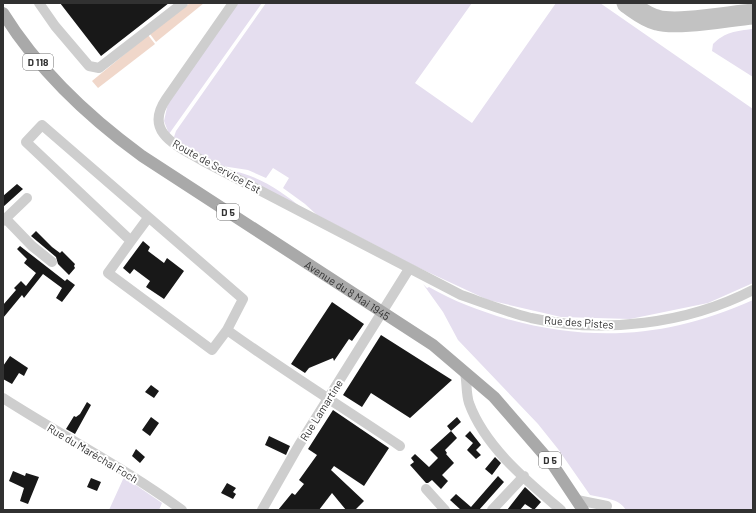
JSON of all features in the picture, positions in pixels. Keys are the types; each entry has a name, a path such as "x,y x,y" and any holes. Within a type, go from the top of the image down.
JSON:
{"main road":[{"name":"D 118","path":"3,13 38,62 79,106"},
{"name":"Avenue du 8 Mai 1945","path":"79,106 107,131 142,156 433,344 494,397 554,465 580,505"}],"street":[{"path":"39,3 55,26 89,66 99,68 183,3"},
{"name":"Route de Service Est","path":"234,3 161,106 158,120 161,131 166,138 203,161 409,269"},
{"path":"131,241 26,142 42,124 148,218 243,299 227,330 212,350 108,273 148,218"},
{"path":"27,198 4,220 52,262"},
{"name":"Rue des Pistes","path":"409,269 461,295 495,308 531,318 577,324 638,323 681,316 718,305 753,290"},
{"name":"Rue Lamartine","path":"262,510 409,269"},
{"path":"227,330 300,381 329,398 400,446"},
{"path":"465,373 469,402 480,429 507,460 561,510"},
{"name":"Rue du Maréchal Foch","path":"3,398 97,454 159,493 182,510"},
{"path":"492,510 524,476"},
{"path":"426,489 445,510"},
{"path":"580,505 608,509"}],"shaded area":[{"path":"190,3 204,3 156,42 150,34"},
{"path":"238,3 262,3 169,134 164,121 168,103"},
{"path":"266,3 472,3 415,83 472,123 556,3 600,3 753,109 753,283 708,303 630,319 561,317 488,300 417,267 317,215 283,188 289,178 273,168 266,178 248,170 222,166 183,146 174,137 176,131"},
{"path":"753,29 753,77 712,51 713,44 722,37 736,31"},
{"path":"148,35 155,44 98,88 92,81"},
{"path":"233,171 243,173 261,181 303,209"},
{"path":"423,284 427,288 429,287 467,305 507,319 539,327 601,333 662,329 692,322 753,300 753,510 626,510 615,501 590,495 558,449 538,424 458,340 443,312"},
{"path":"124,477 162,503 159,510 109,510"}],"building":[{"path":"60,3 169,3 101,56"},
{"path":"17,184 23,189 3,207 3,196"},
{"path":"36,231 52,247 60,253 62,251 75,264 75,268 69,275 58,264 56,257 31,236"},
{"path":"143,241 150,247 148,251 164,263 167,258 184,271 164,299 146,287 150,281 134,269 130,274 123,268"},
{"path":"20,246 65,281 67,279 75,285 62,302 56,298 62,288 43,274 24,298 22,295 3,318 3,305 16,290 14,288 21,281 26,286 36,273 24,263 27,259 17,249"},
{"path":"332,302 364,324 352,341 349,339 334,361 333,358 309,368 305,373 291,364"},
{"path":"381,335 452,380 410,418 371,393 362,407 343,395"},
{"path":"10,356 28,368 24,376 19,373 12,384 3,379 3,366"},
{"path":"151,385 159,391 154,398 145,392"},
{"path":"87,402 91,405 75,434 66,429 74,416 76,417 80,414"},
{"path":"333,410 389,448 364,486 334,466 331,470 364,501 355,510 346,510 332,493 319,510 278,510 292,493 295,495 304,484 299,480 317,455 308,449"},
{"path":"151,417 159,423 150,436 142,430"},
{"path":"457,417 461,422 451,431 447,426"},
{"path":"451,431 457,438 445,450 447,453 446,454 454,463 442,475 448,481 441,489 432,480 426,483 410,465 414,462 411,458 415,454 429,467 438,458 430,450"},
{"path":"470,431 481,445 476,450 481,455 476,459 467,450 473,443 465,436"},
{"path":"269,436 290,446 286,455 265,445"},
{"path":"136,449 145,457 140,463 132,456"},
{"path":"495,457 501,463 492,475 485,469"},
{"path":"13,471 25,476 26,473 39,477 28,504 20,501 24,488 9,481"},
{"path":"498,476 504,482 479,510 461,510 450,500 456,494 471,507"},
{"path":"91,478 101,482 97,491 87,487"},
{"path":"227,483 236,488 233,492 236,494 233,499 221,493"},
{"path":"525,487 541,502 534,510 525,504 520,510 507,510"}],"taxiway":[{"path":"627,3 649,17 666,22 704,20 753,14"}]}
